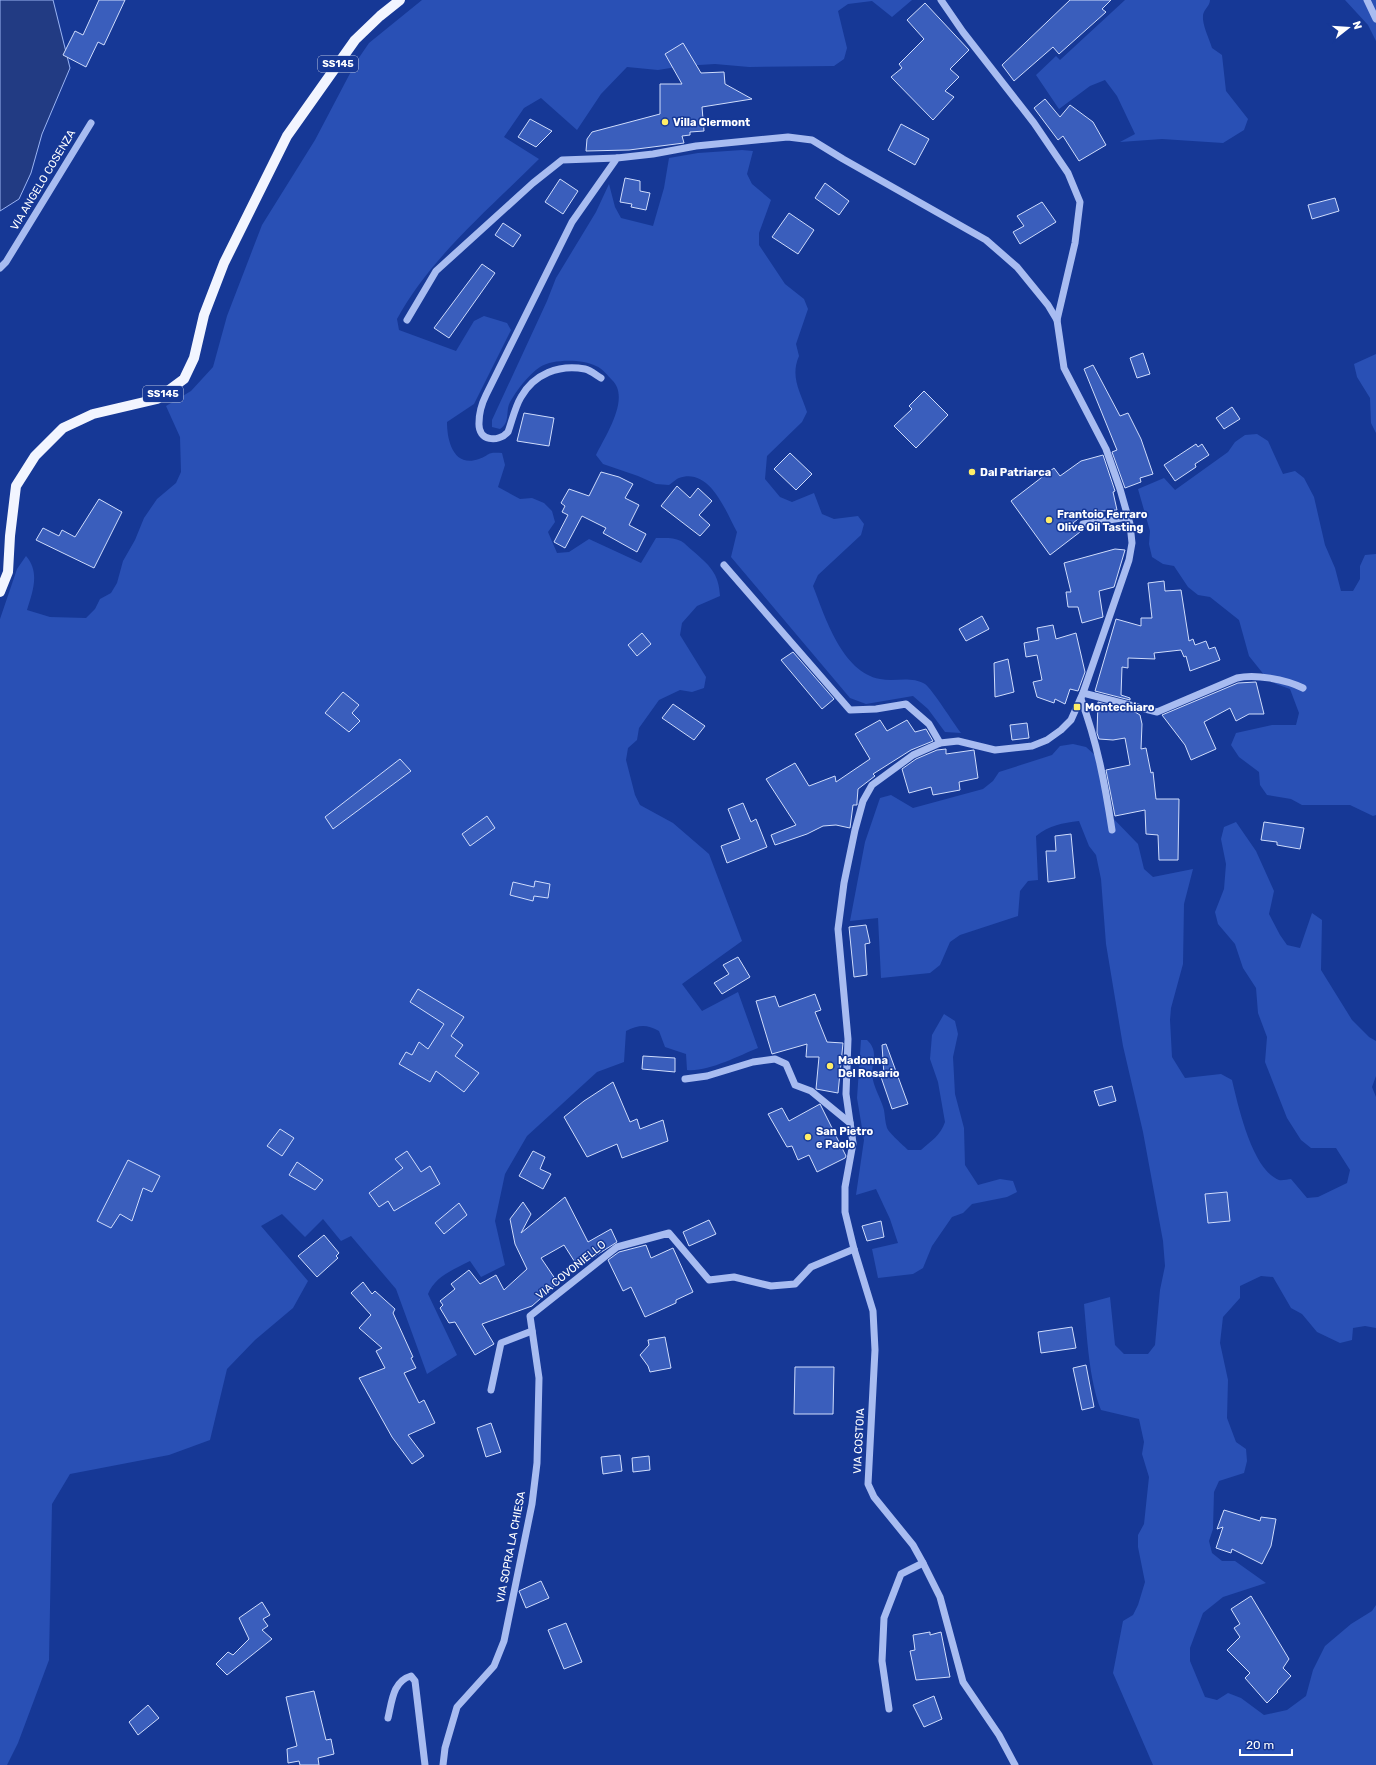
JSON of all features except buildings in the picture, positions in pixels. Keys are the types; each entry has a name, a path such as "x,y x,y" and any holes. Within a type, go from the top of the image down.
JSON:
{"main road":[{"name":"SS145","path":"0,592 8,572 10,536 16,486 35,456 63,428 93,414 157,399 184,379 194,358 204,315 224,263 287,136 355,40 380,16 400,0"}],"street":[{"path":"941,0 962,32 1034,123 1068,173 1080,202 1075,243 1057,320"},
{"path":"1368,0 1376,19"},
{"name":"VIA ANGELO COSENZA","path":"0,268 6,262 90,123"},
{"path":"407,320 436,271 533,183 562,160 617,158 653,154 696,146 788,136 812,140 986,240 1017,267 1048,305 1057,320"},
{"path":"601,378 586,369 562,368 546,372 536,378 521,397 508,432 505,436 495,440 489,439 479,427 482,404 486,395 572,222 617,158"},
{"name":"VIA COSTOIA","path":"1015,1765 999,1735 963,1682 940,1597 923,1564 913,1545 874,1497 868,1484 876,1350 873,1311 854,1249 845,1212 845,1187 853,1143 846,1094 848,1039 838,929 844,883 855,830 863,801 872,785 913,755 940,743 958,741 995,750 1032,746 1047,740 1062,730 1071,720 1082,696 1129,560 1132,543 1128,517 1106,449 1064,368 1057,320"},
{"path":"1083,524 1128,517"},
{"path":"724,565 850,710 876,709 906,704 929,724 940,743"},
{"path":"1112,830 1103,772 1082,696 1157,712 1236,678 1248,676 1293,683 1303,688"},
{"path":"685,1079 707,1076 753,1062 775,1059 786,1064 795,1085 811,1091 850,1123"},
{"name":"VIA COVONIELLO","path":"530,1316 617,1247 669,1233 709,1280 734,1277 771,1286 795,1284 811,1267 854,1249"},
{"name":"VIA SOPRA LA CHIESA","path":"443,1765 445,1748 457,1706 494,1666 504,1641 532,1504 537,1463 539,1378 530,1316"},
{"path":"491,1390 501,1343 532,1331"},
{"path":"890,1709 882,1661 884,1618 901,1574 923,1564"},
{"path":"388,1718 394,1690 403,1678 411,1676 414,1681 425,1765"}],"shaded area":[{"path":"0,0 53,0 70,68 42,134 31,173 19,199 0,211"},
{"path":"422,0 912,0 892,17 872,1 848,4 838,11 847,48 844,59 834,66 749,67 715,64 683,66 658,70 627,67 601,94 577,130 541,98 524,108 504,137 539,159 462,234 444,254 426,275 397,319 399,330 456,351 474,321 484,316 507,323 511,330 474,404 447,422 448,437 453,451 463,460 470,461 483,458 490,453 502,453 505,465 498,487 520,499 532,498 544,503 552,511 555,522 548,532 557,553 569,552 589,539 641,563 656,538 672,538 686,544 708,565 718,581 720,596 697,606 682,623 680,635 706,677 704,688 692,692 680,690 659,700 639,728 637,740 628,748 626,760 635,795 640,805 673,823 709,854 742,941 682,984 702,1011 738,992 758,1048 704,1069 687,1070 686,1054 665,1047 659,1031 650,1027 642,1026 626,1031 624,1062 597,1072 527,1136 505,1174 495,1221 505,1265 481,1277 470,1261 440,1278 431,1288 428,1294 457,1355 427,1374 396,1289 351,1236 341,1241 323,1219 305,1237 282,1214 261,1226 308,1281 293,1308 255,1340 227,1369 210,1440 169,1455 70,1474 52,1504 49,1660 18,1743 7,1765 0,1765 0,619 17,569 26,556 33,569 34,575 33,589 27,610 50,617 86,618 95,609 100,599 111,593 117,583 123,561 135,540 144,518 157,499 176,483 181,472 180,437 166,406 191,391 213,367 227,316 262,225 315,140 356,62 369,43"},
{"path":"1125,0 1210,0 1203,15 1205,27 1212,48 1222,55 1226,91 1248,119 1244,130 1223,143 1162,139 1120,142 1135,134 1117,96 1105,80 1090,86 1059,109 1036,75 1056,56 1060,60"},
{"path":"1345,0 1376,0 1376,41 1368,25"},
{"path":"742,150 753,151 747,174 752,184 771,200 759,233 759,245 785,284 804,299 808,309 796,344 799,356 795,371 799,391 807,412 802,422 767,456 765,479 780,497 792,502 814,493 822,514 834,519 858,516 864,524 861,535 818,575 813,586 829,627 845,655 855,666 867,674 880,679 914,680 925,684 938,699 961,733 945,732 928,709 913,696 866,704 850,698 731,557 737,532 716,493 708,485 700,479 690,476 679,478 669,485 656,484 603,464 596,455 610,428 618,407 619,397 617,388 603,370 590,364 576,361 552,362 540,367 527,378 513,397 510,402 506,423 500,429 492,427 492,420 547,301 556,278 596,212 609,184 615,207 621,218 653,226 664,188 669,158 698,153"},
{"path":"1376,354 1376,433 1371,423 1370,398 1357,377 1354,364"},
{"path":"1257,434 1268,441 1283,474 1295,471 1304,478 1314,497 1325,545 1335,568 1341,591 1353,591 1360,579 1360,566 1365,555 1376,554 1376,815 1373,816 1350,805 1302,805 1291,799 1267,795 1260,785 1259,772 1239,757 1231,745 1236,733 1272,725 1296,725 1299,713 1290,689 1276,684 1265,676 1249,656 1239,620 1210,597 1198,595 1188,587 1174,566 1163,564 1152,557 1149,544 1150,531 1138,489 1164,478 1175,490 1228,452 1235,442 1245,435"},
{"path":"1073,744 1086,747 1096,756 1107,812 1138,844 1144,869 1153,877 1193,869 1184,904 1183,964 1171,1008 1170,1020 1172,1057 1185,1078 1221,1074 1232,1080 1242,1120 1254,1151 1261,1164 1269,1174 1279,1180 1291,1179 1307,1198 1318,1197 1347,1183 1350,1170 1336,1148 1311,1148 1301,1140 1287,1118 1265,1062 1267,1037 1258,1013 1256,988 1243,968 1235,944 1218,924 1215,912 1224,889 1226,864 1221,839 1224,827 1236,822 1256,851 1274,891 1269,914 1287,945 1300,948 1312,913 1322,920 1321,970 1352,1020 1369,1037 1376,1041 1376,1076 1372,1087 1376,1097 1376,1328 1365,1326 1353,1328 1352,1340 1340,1343 1317,1332 1302,1314 1291,1308 1273,1277 1261,1276 1240,1286 1240,1298 1223,1317 1220,1343 1228,1380 1227,1418 1236,1442 1246,1449 1247,1461 1244,1473 1219,1481 1214,1492 1213,1529 1209,1541 1212,1553 1222,1561 1235,1561 1266,1583 1223,1597 1203,1613 1190,1648 1190,1661 1205,1697 1217,1700 1228,1693 1241,1698 1264,1715 1287,1710 1306,1696 1313,1670 1325,1646 1351,1624 1372,1611 1376,1605 1376,1765 1153,1765 1113,1673 1123,1621 1133,1615 1138,1605 1145,1582 1138,1547 1138,1535 1144,1524 1149,1477 1142,1454 1144,1442 1139,1419 1101,1410 1091,1372 1084,1304 1110,1297 1115,1345 1124,1354 1148,1354 1155,1345 1160,1290 1165,1266 1163,1241 1143,1132 1123,1046 1106,944 1101,879 1096,855 1089,846 1079,821 1056,825 1046,829 1036,836 1038,880 1028,881 1020,891 1018,916 960,935 950,942 940,965 930,973 881,978 878,918 850,921 865,842 880,798 891,795 913,808 983,789 993,781 999,772 1052,755 1060,746"},
{"path":"944,1014 955,1021 958,1034 953,1057 955,1094 964,1128 965,1165 978,1185 1000,1179 1013,1181 1017,1192 1007,1197 972,1204 963,1213 952,1217 932,1246 923,1268 913,1274 878,1278 872,1249 898,1243 890,1219 876,1189 856,1195 864,1140 857,1098 861,1040 867,1040 873,1048 874,1057 872,1074 875,1088 884,1110 888,1130 908,1150 921,1150 938,1134 945,1122 938,1082 930,1059 932,1035"}],"place":[{"name":"Villa Clermont","path":"665,122"},
{"name":"Dal Patriarca","path":"972,472"},
{"name":"Frantoio Ferraro Olive Oil Tasting","path":"1049,520"},
{"name":"Montechiaro","path":"1077,707"},
{"name":"Madonna Del Rosario","path":"830,1066"},
{"name":"San Pietro e Paolo","path":"808,1137"}]}
